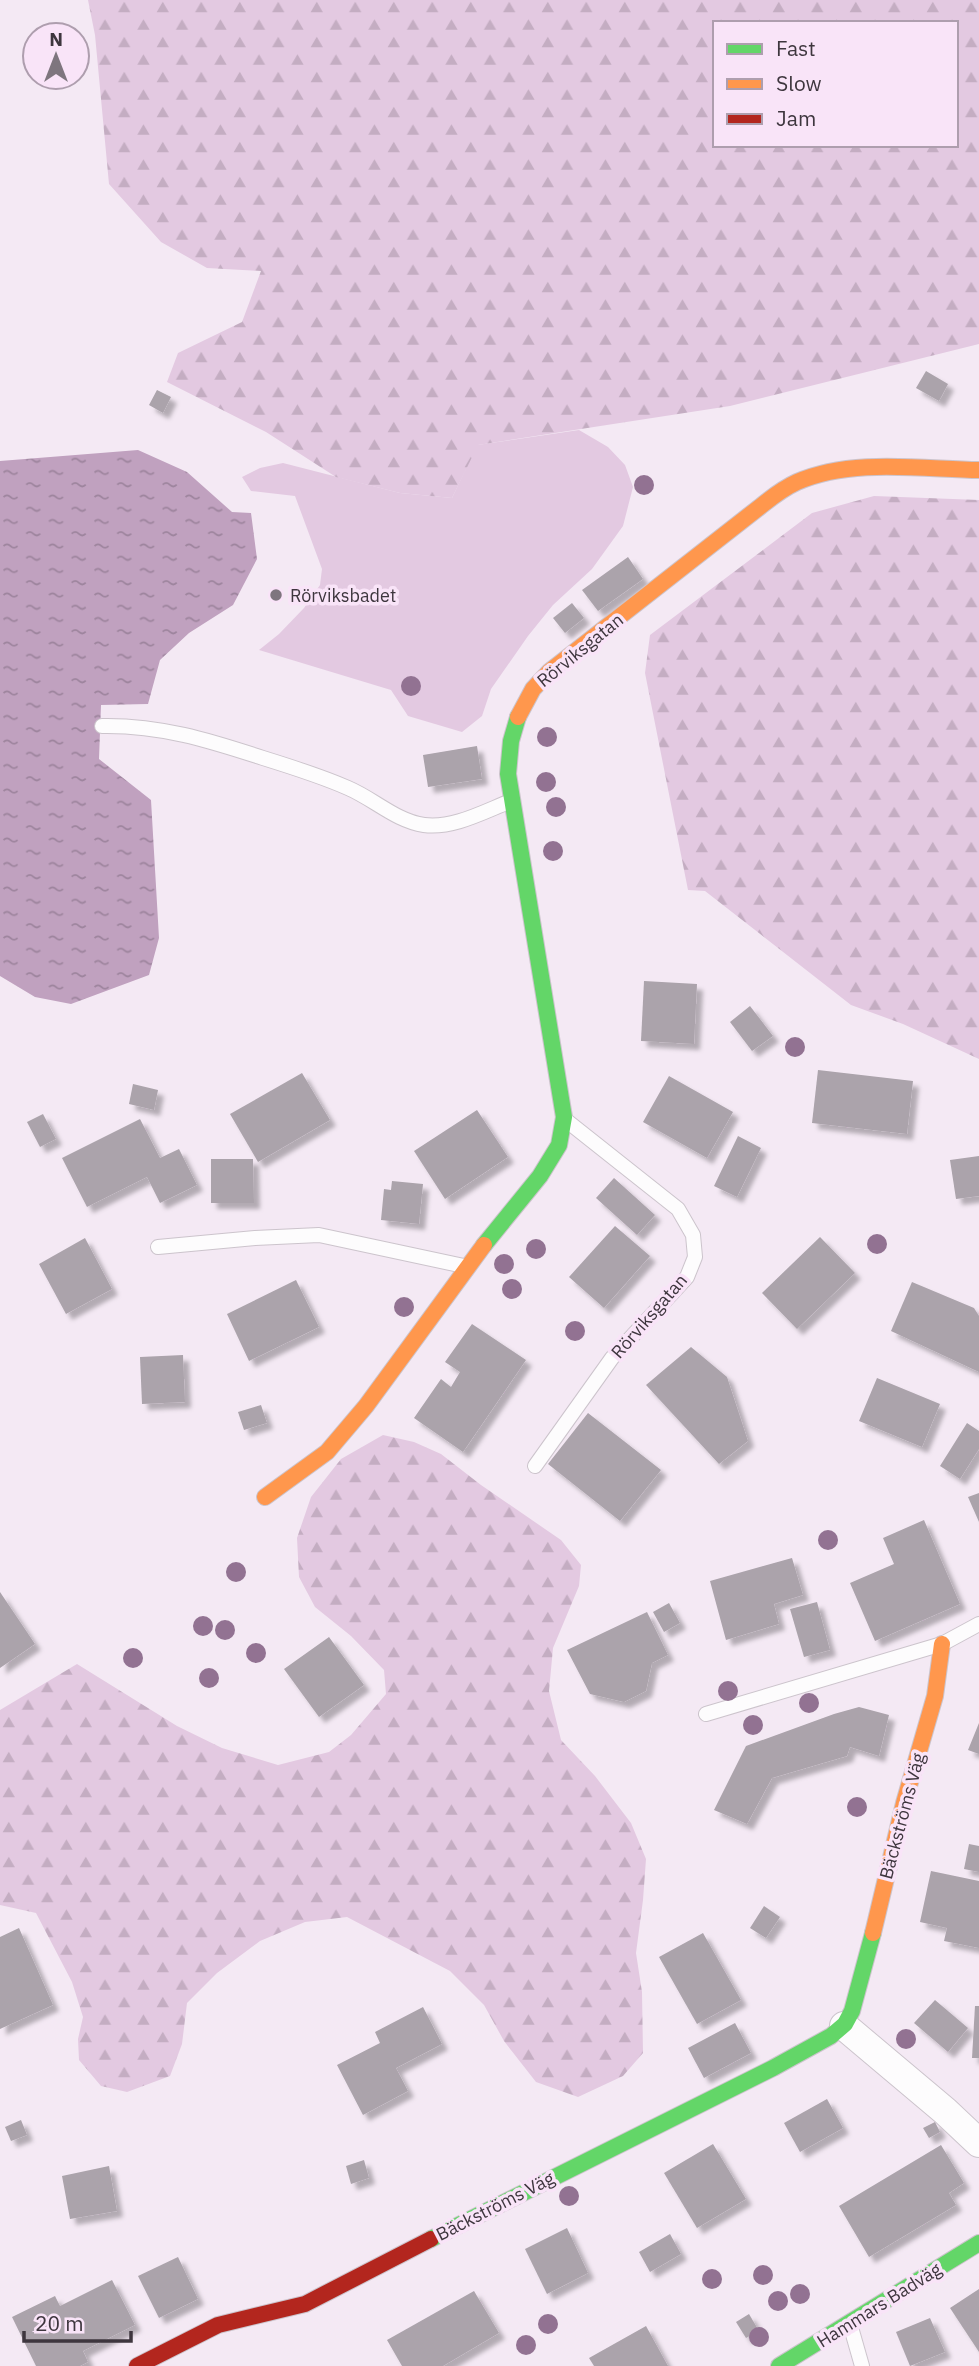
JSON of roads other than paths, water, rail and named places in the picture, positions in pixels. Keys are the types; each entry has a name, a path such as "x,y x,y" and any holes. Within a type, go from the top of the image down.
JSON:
{"street":[{"name":"Rörviksgatan","path":"265,1497 327,1452 366,1406 466,1266 540,1176 559,1145 564,1117 508,774 509,750 517,714 533,688 768,500 799,481 833,472 859,469 979,470"},
{"name":"Bäckströms Väg","path":"138,2366 218,2325 305,2304 446,2230 773,2068 844,2026 860,1988 904,1803 935,1696 942,1644"},
{"path":"844,2026 979,2143"},
{"name":"Hammars Badväg","path":"779,2366 979,2243"}],"lane":[{"path":"102,726 131,726 195,736 319,776 352,789 401,818 424,825 446,825 511,802"},
{"name":"Rörviksgatan","path":"535,1466 612,1357 687,1278 695,1257 693,1235 678,1209 564,1117"},
{"path":"158,1247 319,1235 466,1266"},
{"path":"706,1714 942,1644 979,1624"},
{"path":"849,2323 862,2366"}],"water":[{"path":"138,450 187,472 232,512 251,513 257,559 233,605 189,633 160,660 148,704 101,705 99,759 151,800 159,938 149,975 71,1004 35,997 0,976 0,461"}],"place":[{"name":"Rörviksbadet","path":"276,595"}]}
